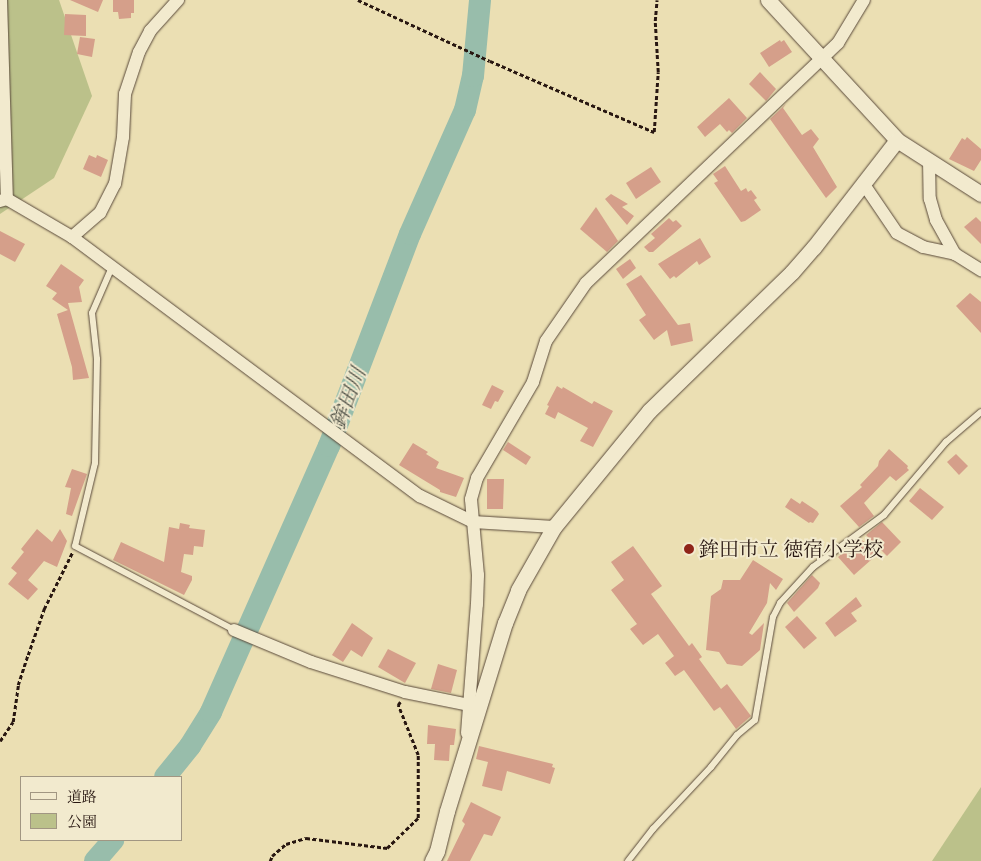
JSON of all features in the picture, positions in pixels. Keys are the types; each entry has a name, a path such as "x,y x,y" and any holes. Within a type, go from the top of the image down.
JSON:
{"street":[{"path":"1,0 4,200 72,237 420,496 473,522 554,527"},
{"path":"72,237 100,213 115,184 123,136 125,94 139,52 150,31 178,0"},
{"path":"768,0 897,140 981,194"},
{"path":"466,748 477,604 471,498 477,478 533,382 546,341 586,283 838,43 864,0"},
{"path":"432,861 437,851 484,686 518,590 554,527 648,412 792,272 835,222 863,182 897,140"},
{"path":"929,160 930,199 936,220 955,254"},
{"path":"863,182 897,233 923,247 955,254 981,270"},
{"path":"234,630 311,662 405,692 469,705"}],"lane":[{"path":"112,267 92,313 97,359 95,463 75,546 234,630"},
{"path":"628,861 653,829 711,767 737,735 755,720 773,617 780,603 813,567 884,515 946,442 981,412"}],"path":[{"path":"358,0 490,62 654,132 658,72 655,21 657,0"},
{"path":"0,741 13,722 18,685 44,609 75,546"},
{"path":"270,861 272,856 286,844 306,838 387,848 418,818 418,755 398,705 405,692"}],"green space":[{"path":"0,0 59,0 92,96 54,178 0,214"},
{"path":"981,787 981,861 932,861"}],"building":[{"path":"70,0 103,0 98,12"},
{"path":"113,0 134,0 134,13 131,13 131,18 119,19 118,12 113,12"},
{"path":"65,14 86,15 86,36 64,35"},
{"path":"80,37 95,39 92,57 77,54"},
{"path":"780,40 781,42 784,40 792,52 769,67 760,53"},
{"path":"760,72 776,89 766,101 749,84"},
{"path":"729,98 747,118 732,133 729,130 727,132 720,124 705,137 697,127"},
{"path":"786,104 783,108 802,135 811,129 819,139 813,147 837,187 826,198 770,119"},
{"path":"967,137 981,149 981,160 974,171 949,159 962,138 965,140"},
{"path":"89,155 96,158 97,155 108,160 101,177 83,169"},
{"path":"725,166 741,191 746,188 748,192 751,190 757,198 754,200 761,210 745,221 741,222 714,183 718,181 713,174"},
{"path":"651,167 661,182 636,199 626,183"},
{"path":"611,194 628,204 622,207 634,216 627,225 605,199"},
{"path":"596,207 618,241 607,252 580,229"},
{"path":"976,217 981,222 981,244 964,227"},
{"path":"669,218 673,222 676,220 682,226 653,252 649,252 644,247 655,238 651,234"},
{"path":"0,231 25,244 15,262 0,254"},
{"path":"700,238 711,257 699,265 697,261 676,278 674,276 670,279 658,264"},
{"path":"630,259 636,268 623,279 616,269"},
{"path":"61,264 84,280 79,287 82,302 68,303 89,378 73,380 72,367 57,314 68,310 52,299 57,293 46,286"},
{"path":"641,275 678,325 690,323 693,341 671,346 667,330 654,340 639,320 646,315 626,284"},
{"path":"970,293 981,302 981,333 956,306"},
{"path":"492,385 504,391 498,402 495,401 491,409 482,405"},
{"path":"557,386 562,389 563,387 592,404 594,401 613,411 593,447 580,441 588,428 558,412 555,419 545,414 549,406 547,405"},
{"path":"508,442 531,457 526,465 503,450"},
{"path":"413,443 428,452 426,454 439,462 436,468 464,478 456,497 440,492 440,490 399,465"},
{"path":"889,449 908,466 909,470 896,481 890,476 864,503 874,516 859,527 840,506 862,487 860,485 878,466 879,461"},
{"path":"956,454 968,466 959,475 947,462"},
{"path":"72,469 87,474 72,516 66,514 71,488 65,487"},
{"path":"487,479 504,479 503,509 487,509"},
{"path":"920,488 944,507 932,520 909,501"},
{"path":"791,498 800,504 802,501 817,511 819,514 813,523 809,523 785,507"},
{"path":"882,522 901,542 887,556 866,535"},
{"path":"180,523 190,525 189,528 205,530 203,547 194,546 193,555 184,554 181,572 192,576 192,580 184,595 113,560 121,542 164,562 169,527 179,529"},
{"path":"37,529 52,542 60,529 67,541 57,567 44,561 28,580 38,589 28,600 8,584 17,573 11,568 24,552 21,549"},
{"path":"860,539 880,552 854,575 838,557"},
{"path":"633,546 662,586 651,594 689,646 692,643 702,657 699,659 721,689 727,684 751,716 736,729 720,707 714,711 684,670 675,676 665,663 674,656 658,634 643,645 630,629 637,624 611,590 624,580 611,562"},
{"path":"753,560 783,579 776,590 770,583 767,603 749,633 752,635 764,623 760,650 742,666 727,664 719,652 706,650 711,596 721,589 723,580 740,580"},
{"path":"812,575 820,583 818,588 794,612 787,603"},
{"path":"856,597 862,606 851,613 857,621 835,637 825,623"},
{"path":"797,616 817,638 804,649 785,627"},
{"path":"352,623 373,638 362,657 351,650 343,662 332,655"},
{"path":"388,649 416,663 405,683 378,667"},
{"path":"438,664 457,670 451,693 431,689"},
{"path":"428,725 456,729 454,745 450,745 449,761 434,760 435,744 427,744"},
{"path":"479,746 553,764 552,767 555,768 550,784 507,771 502,791 482,786 488,762 476,759"},
{"path":"471,802 501,817 492,836 484,834 470,861 447,861 465,824 462,821"}],"waterway":[{"name":"鉾田川","path":"166,776 190,746 211,712 329,446 410,234 465,110 473,76 480,0"},
{"name":"鉾田川","path":"95,861 112,841"}],"place":[{"name":"鉾田市立 徳宿小学校","path":"689,549"}]}
